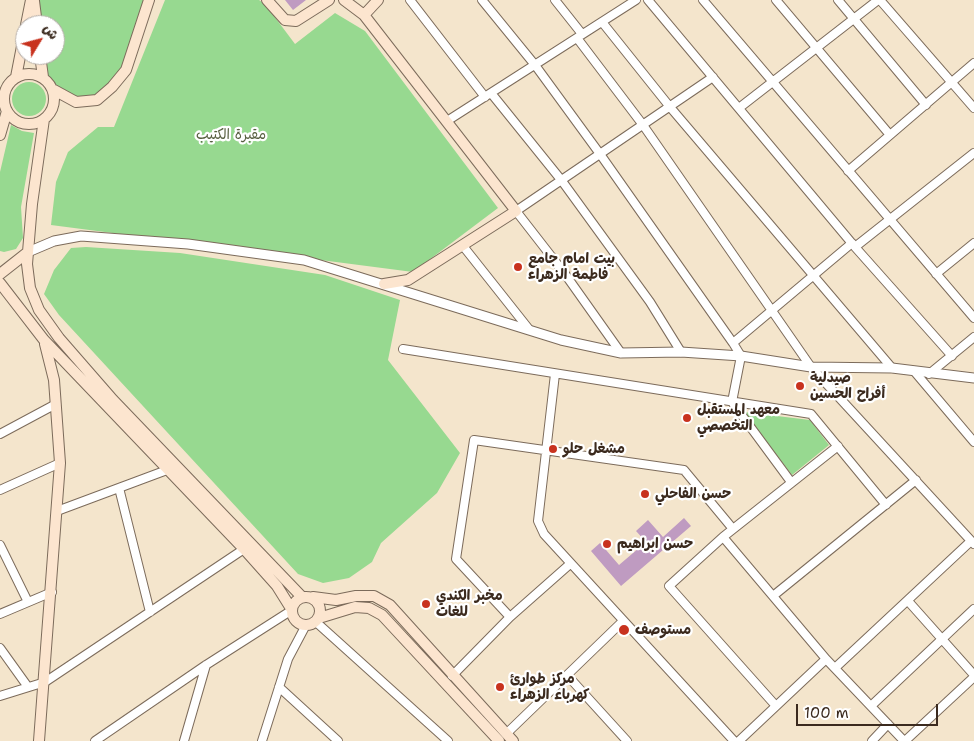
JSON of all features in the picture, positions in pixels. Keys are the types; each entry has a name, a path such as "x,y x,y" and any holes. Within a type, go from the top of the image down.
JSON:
{"main road":[{"path":"28,15 32,0"},
{"path":"32,0 35,15"},
{"path":"41,65 43,77 54,90 76,102 97,100 126,70 150,0"},
{"path":"267,0 285,20 296,21 329,0"},
{"path":"344,0 364,15 516,210 408,280 384,284"},
{"path":"364,15 378,0"},
{"path":"18,65 16,76 7,87 2,89 7,111 12,118 28,124 44,119"},
{"path":"16,76 30,73 43,77"},
{"path":"54,90 54,106 44,119 32,204 28,252 30,288 47,324 120,407 307,597 320,606 314,622"},
{"path":"0,135 7,111"},
{"path":"0,274 28,252"},
{"path":"0,262 12,263"},
{"path":"0,283 44,340 277,586 298,622 314,622 354,607 369,608 382,615 506,739"},
{"path":"40,741 60,463 52,370 44,340"},
{"path":"292,610 295,602 307,597 336,600 356,596 374,596 390,605 506,739"}],"street":[{"path":"410,0 562,181 650,302 681,352"},
{"path":"482,0 535,65 733,343 741,356 732,402 791,482"},
{"path":"555,0 811,367 973,542 835,668"},
{"path":"648,0 853,245 952,356"},
{"path":"703,0 974,318"},
{"path":"776,0 890,136"},
{"path":"838,0 926,105"},
{"path":"739,108 879,0 974,108"},
{"path":"447,121 634,1"},
{"path":"602,22 670,107 815,275 892,368"},
{"path":"848,171 974,63"},
{"path":"621,353 565,274 516,210 562,181 713,78"},
{"path":"733,343 853,245 889,220 974,153"},
{"path":"28,252 54,241 81,236 188,244 304,260 528,328 561,340 621,353 681,352 741,356 811,367 892,368 974,378"},
{"path":"936,274 974,243"},
{"path":"463,246 528,328"},
{"path":"929,374 974,337"},
{"path":"403,349 810,414 886,504"},
{"path":"914,371 974,442"},
{"path":"555,374 548,450 538,521 544,534 734,741"},
{"path":"0,434 56,404"},
{"path":"510,617 456,559 474,440 684,470 733,529"},
{"path":"776,706 669,586 723,537 838,446"},
{"path":"0,490 60,463"},
{"path":"57,511 166,470"},
{"path":"773,596 916,480"},
{"path":"119,488 150,612"},
{"path":"723,537 826,659 905,741 974,676 943,638 908,601"},
{"path":"0,545 28,602"},
{"path":"0,696 45,682 244,549"},
{"path":"452,676 510,617 570,564"},
{"path":"0,614 52,592"},
{"path":"871,706 974,609"},
{"path":"95,741 206,665 292,610"},
{"path":"506,739 567,675 623,621"},
{"path":"262,741 288,659 314,622 448,741"},
{"path":"0,648 28,687"},
{"path":"739,741 826,659"},
{"path":"184,741 206,665"},
{"path":"567,675 627,741"},
{"path":"279,687 338,741"},
{"path":"872,741 888,724"}],"green space":[{"path":"34,0 149,0 126,70 97,100 76,102 52,86 46,79 42,65 65,65 65,15 36,15"},
{"name":"مقبرة الكتيب","path":"165,0 259,0 265,4 295,44 335,13 365,31 498,208 413,272 51,225 56,182 68,152 98,127 114,127"},
{"path":"29,82 36,83 41,87 45,92 45,106 41,111 36,115 29,116 22,115 17,111 13,106 12,99 13,92 17,87 22,83"},
{"path":"11,125 22,131 34,133 21,207 23,238 16,249 4,252 0,251 0,172"},
{"path":"86,247 180,253 325,275 400,300 388,360 460,453 437,493 381,543 372,562 349,578 323,583 298,574 59,315 44,294 54,270 71,248"},
{"path":"744,412 810,420 829,445 792,475"}],"building":[{"path":"285,0 306,0 293,10"},
{"path":"684,518 691,526 621,586 591,551 600,543 619,565 646,542 636,531 648,520 663,537"}],"place":[{"name":"بيت امام جامع فاطمة الزهراء","path":"518,267"},
{"name":"صيدلية أفراح الحسين","path":"800,386"},
{"name":"معهد المستقبل التخصصي","path":"687,418"},
{"name":"مشغل حلو","path":"553,449"},
{"name":"حسن الفاحلي","path":"645,494"},
{"name":"حسن ابراهيم","path":"607,544"},
{"name":"مخبر الكندي للغات","path":"426,604"},
{"name":"مستوصف","path":"624,630"},
{"name":"مركز طوارئ كهرباء الزهراء","path":"500,687"}]}
